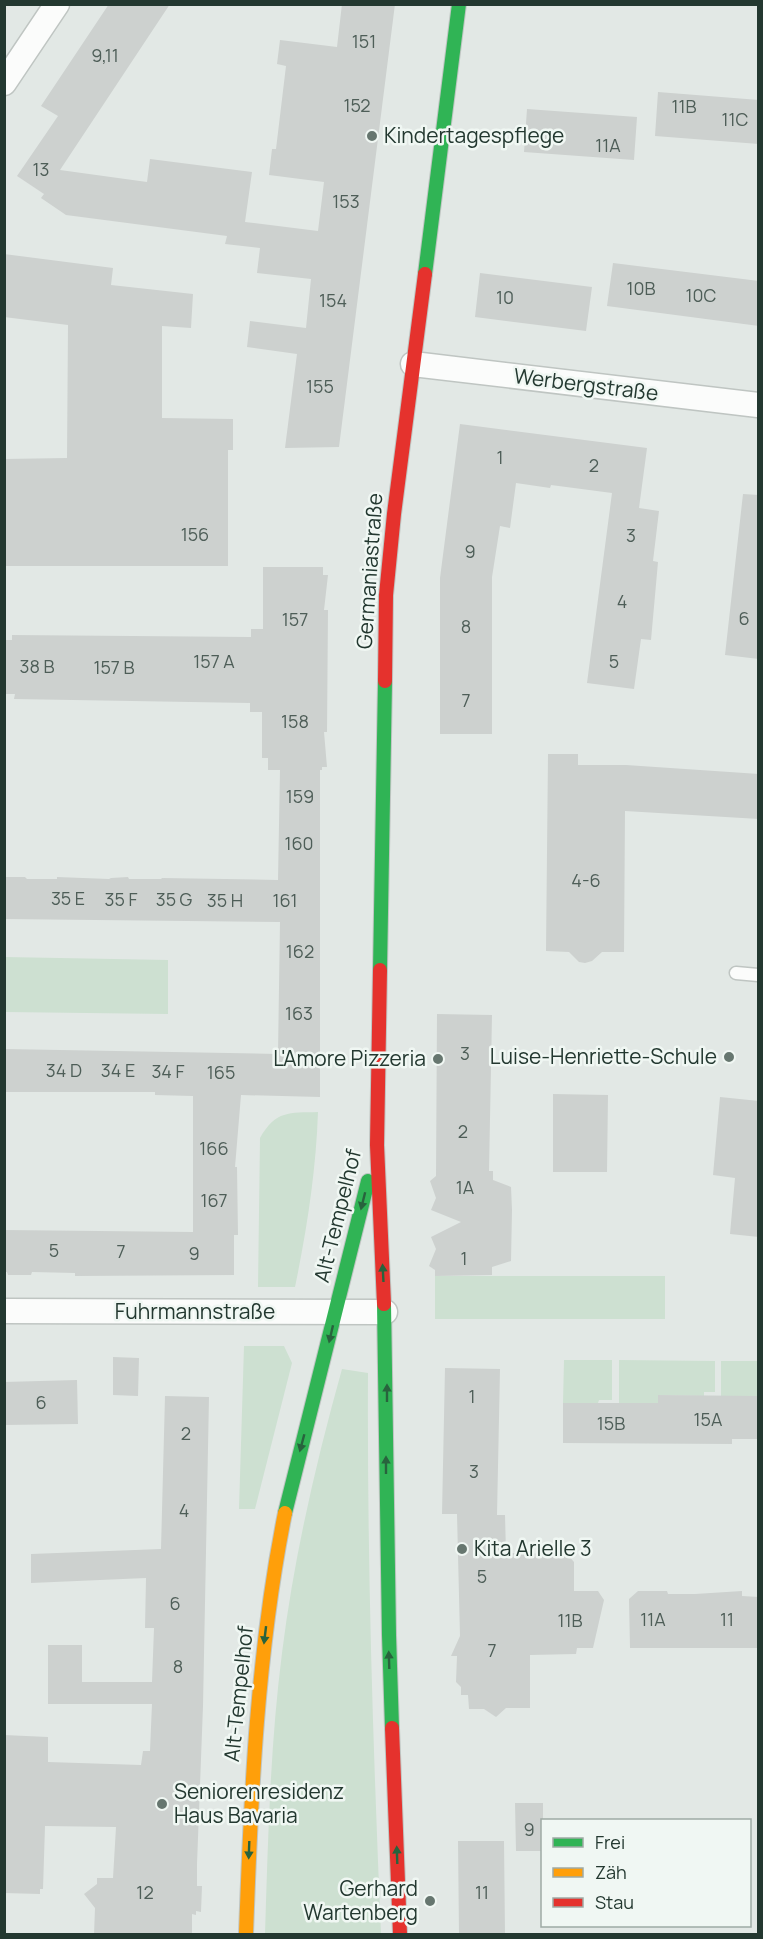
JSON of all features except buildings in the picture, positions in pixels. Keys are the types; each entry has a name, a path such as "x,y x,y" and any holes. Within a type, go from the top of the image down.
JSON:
{"street":[{"path":"4,82 57,4"},
{"name":"Germaniastraße","path":"377,1145 386,595 394,514 459,4"},
{"name":"Werbergstraße","path":"413,364 759,405"},
{"name":"Alt-Tempelhof","path":"246,1935 251,1782 266,1629 277,1554 292,1482 377,1145"},
{"name":"Alt-Tempelhof","path":"377,1145 385,1312 388,1635 400,1935"},
{"name":"Fuhrmannstraße","path":"4,1311 385,1312"}],"lane":[{"path":"736,972 759,975"}],"green space":[{"path":"5,957 168,960 168,1014 5,1012"},
{"path":"318,1112 310,1200 295,1287 258,1287 260,1138 272,1122 284,1115"},
{"path":"435,1276 665,1276 665,1319 435,1319"},
{"path":"244,1346 284,1346 292,1363 255,1509 239,1509"},
{"path":"564,1360 612,1360 612,1400 599,1400 598,1403 563,1403"},
{"path":"619,1360 715,1361 715,1392 704,1392 704,1396 658,1395 658,1403 619,1403"},
{"path":"721,1361 758,1361 758,1396 721,1396"},
{"path":"342,1369 368,1373 371,1654 381,1934 265,1934 272,1759 282,1653 307,1510"}],"traffic: fast":[{"path":"425,274 459,4"},
{"path":"380,970 385,681"},
{"path":"285,1513 368,1181"},
{"path":"384,1304 392,1728"}],"traffic: slow":[{"path":"246,1934 257,1723 275,1565 285,1513"}],"traffic: jam":[{"path":"385,681 386,595 394,514 425,274"},
{"path":"380,970 377,1145 384,1304"},
{"path":"392,1728 400,1934"}],"place":[{"name":"Kindertagespflege","path":"372,136"},
{"name":"Luise-Henriette-Schule","path":"729,1057"},
{"name":"L'Amore Pizzeria","path":"438,1059"},
{"name":"Kita Arielle 3","path":"462,1549"},
{"name":"Seniorenresidenz Haus Bavaria","path":"162,1804"},
{"name":"Gerhard Wartenberg","path":"430,1901"}]}
